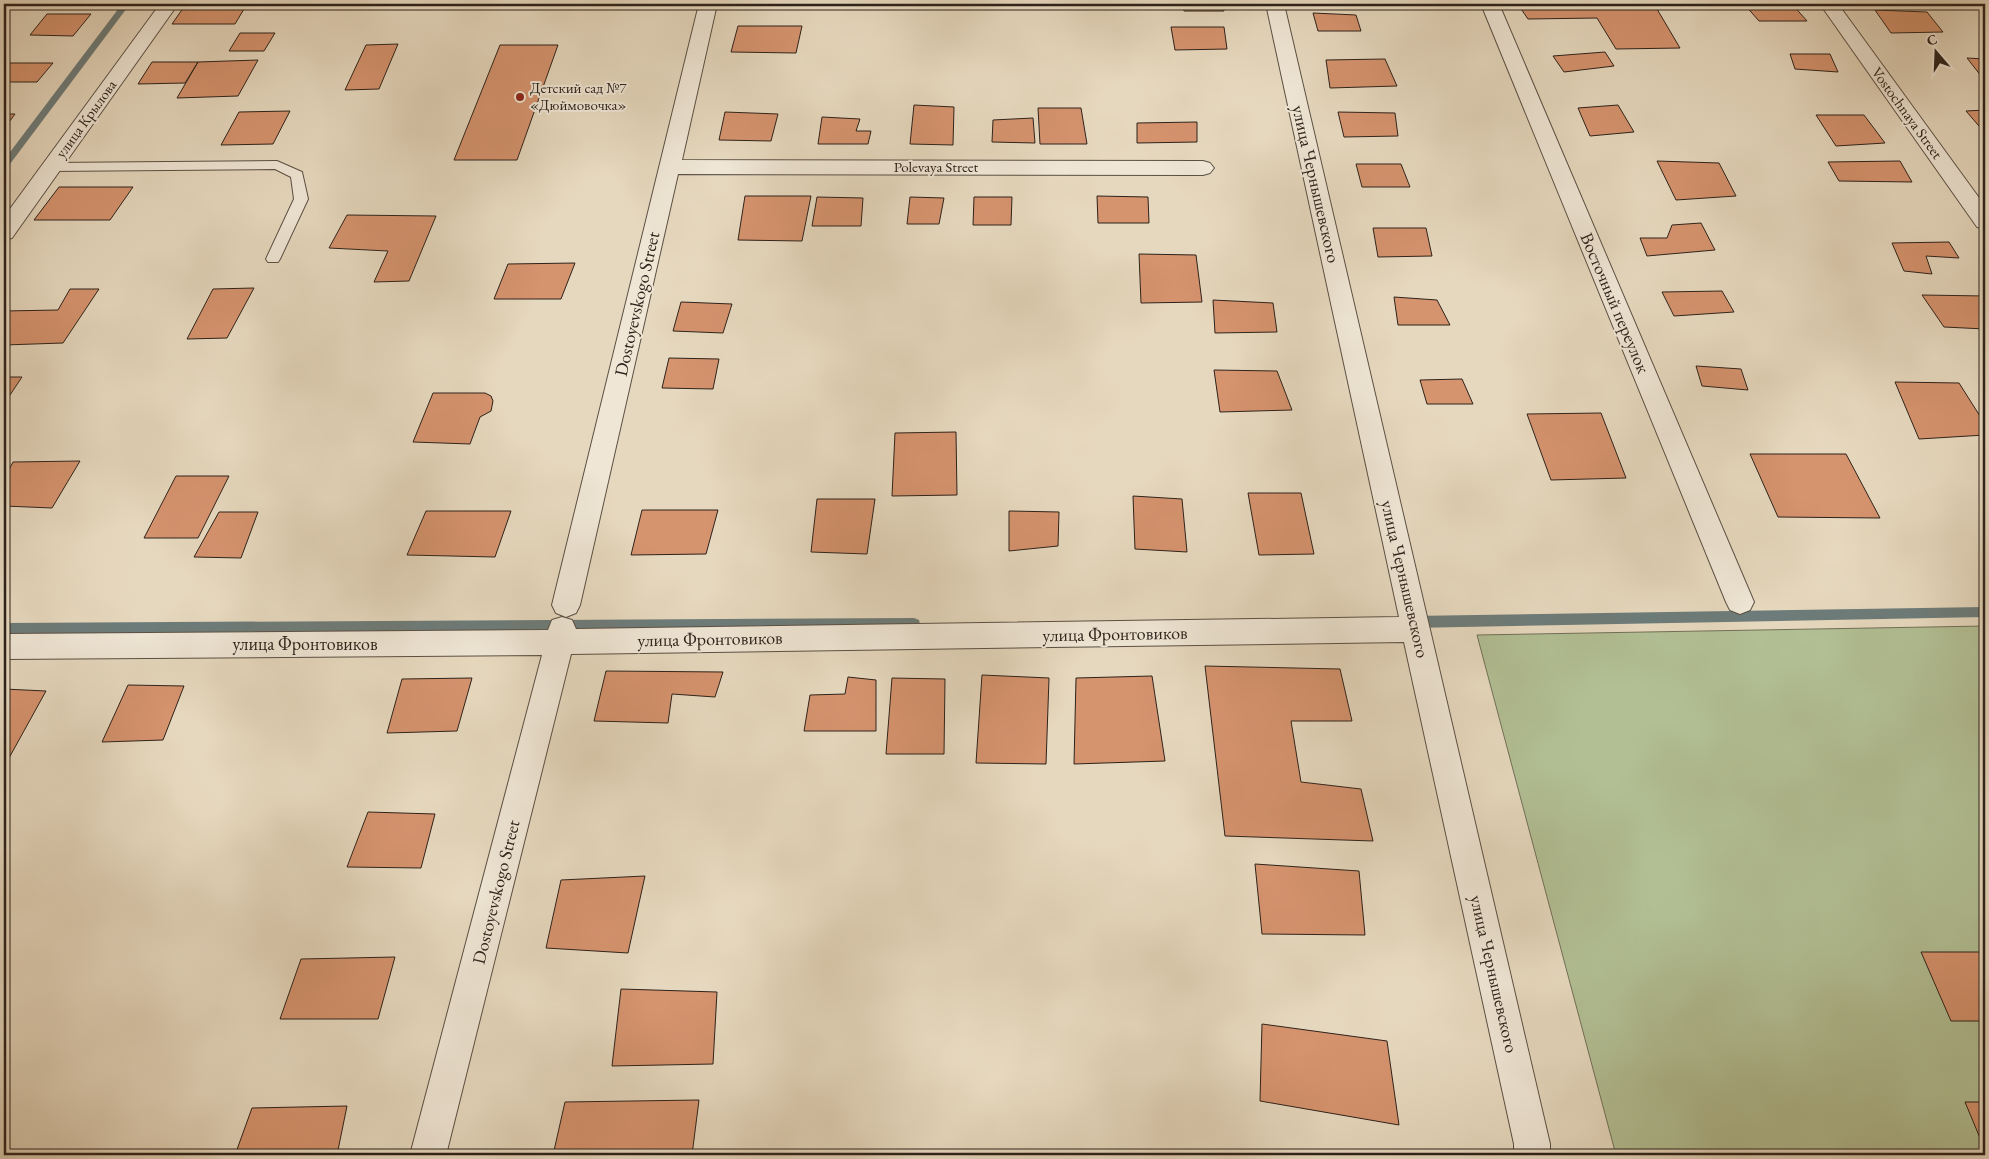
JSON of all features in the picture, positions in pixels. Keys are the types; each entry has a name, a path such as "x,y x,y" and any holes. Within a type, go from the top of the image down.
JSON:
{"street":[{"name":"улица Крылова","path":"4,233 169,4"},
{"name":"Dostoyevskogo Street","path":"428,1155 562,625 708,4"},
{"name":"улица Чернышевского","path":"1275,4 1532,1144 1532,1155"},
{"name":"Восточный переулок","path":"1490,4 1740,602"},
{"name":"Vostochnaya Street","path":"1829,4 1985,222"},
{"name":"Polevaya Street","path":"670,167 1203,168"},
{"name":"улица Фронтовиков","path":"4,646 562,625 1416,630"}],"lane":[{"path":"51,167 277,165 298,175 301,199 273,259"}],"green space":[{"path":"1985,626 1985,1155 1616,1155 1477,635"}],"building":[{"path":"186,4 247,4 235,24 172,24"},
{"path":"744,4 785,4 783,9 743,9"},
{"path":"1182,4 1222,4 1224,11 1184,11"},
{"path":"1654,4 1680,48 1616,49 1597,18 1528,19 1519,6"},
{"path":"1792,4 1807,21 1759,21 1745,5"},
{"path":"1875,10 1927,12 1943,32 1891,33"},
{"path":"1313,13 1356,15 1361,31 1318,31"},
{"path":"47,14 91,14 73,36 30,35"},
{"path":"738,26 802,26 796,53 731,52"},
{"path":"1171,27 1224,27 1227,49 1175,50"},
{"path":"240,33 275,33 264,51 229,51"},
{"path":"398,44 379,89 345,90 366,45"},
{"path":"500,45 558,45 517,160 454,160"},
{"path":"1605,52 1614,66 1564,72 1553,56"},
{"path":"1790,54 1830,54 1838,72 1795,69"},
{"path":"1967,58 1985,59 1985,81"},
{"path":"1385,59 1397,86 1330,88 1326,60"},
{"path":"258,60 238,96 177,98 198,62"},
{"path":"152,62 198,62 185,83 138,84"},
{"path":"4,63 53,63 37,82 4,82"},
{"path":"914,105 954,107 953,145 910,144"},
{"path":"1618,105 1634,132 1590,136 1578,108"},
{"path":"1038,108 1081,108 1087,144 1040,144"},
{"path":"1985,110 1985,133 1966,111"},
{"path":"290,111 273,144 221,145 239,112"},
{"path":"725,112 778,114 771,141 719,140"},
{"path":"1338,112 1395,113 1398,136 1344,137"},
{"path":"4,114 15,114 4,129"},
{"path":"1816,115 1864,115 1885,143 1836,146"},
{"path":"822,117 860,119 856,131 871,131 868,144 818,144"},
{"path":"1033,118 1035,143 992,142 993,120"},
{"path":"1197,122 1197,142 1137,143 1137,123"},
{"path":"1657,161 1719,163 1736,196 1676,200"},
{"path":"1900,161 1912,182 1839,181 1828,162"},
{"path":"1356,164 1401,164 1410,187 1362,187"},
{"path":"59,187 133,187 110,220 34,220"},
{"path":"745,196 811,196 802,241 738,240"},
{"path":"1097,196 1148,197 1149,223 1098,223"},
{"path":"817,197 863,198 861,226 812,226"},
{"path":"910,197 944,198 939,224 907,224"},
{"path":"974,197 1012,197 1011,225 973,225"},
{"path":"347,215 436,216 409,281 374,282 388,251 329,248"},
{"path":"1701,223 1715,250 1647,256 1640,238 1667,238 1672,225"},
{"path":"1373,228 1426,228 1432,256 1378,257"},
{"path":"1949,242 1959,258 1926,256 1932,274 1904,271 1892,243"},
{"path":"1139,254 1196,255 1202,302 1141,303"},
{"path":"575,263 561,299 494,299 508,264"},
{"path":"254,288 227,338 187,339 213,289"},
{"path":"70,289 99,289 63,343 4,345 4,311 58,310"},
{"path":"1722,291 1734,312 1674,316 1662,292"},
{"path":"1922,295 1985,296 1985,329 1944,327"},
{"path":"1394,297 1437,300 1450,325 1398,325"},
{"path":"1213,300 1273,303 1277,332 1215,333"},
{"path":"681,302 732,304 723,333 673,331"},
{"path":"669,358 719,359 713,389 662,388"},
{"path":"1696,366 1741,369 1748,390 1702,386"},
{"path":"1214,370 1277,371 1292,410 1220,412"},
{"path":"4,377 22,377 4,404"},
{"path":"1462,379 1473,404 1427,404 1420,380"},
{"path":"1895,382 1959,383 1985,424 1985,435 1919,439"},
{"path":"433,393 485,393 491,396 493,401 491,411 480,417 470,444 413,442"},
{"path":"1601,413 1626,478 1551,480 1527,414"},
{"path":"956,432 957,495 892,496 895,433"},
{"path":"1750,454 1846,454 1880,518 1778,517"},
{"path":"80,461 52,508 4,506 4,479 13,462"},
{"path":"176,476 229,476 198,538 144,538"},
{"path":"1248,493 1301,493 1314,554 1259,555"},
{"path":"1133,496 1182,499 1187,552 1135,549"},
{"path":"817,499 875,499 867,554 811,552"},
{"path":"642,510 718,510 706,554 631,555"},
{"path":"426,511 511,511 495,557 407,555"},
{"path":"1009,511 1059,512 1058,546 1009,551"},
{"path":"219,512 258,512 241,558 194,557"},
{"path":"1205,666 1340,669 1352,721 1291,721 1301,782 1361,789 1373,841 1225,836"},
{"path":"606,671 723,672 715,697 672,694 668,723 594,721"},
{"path":"982,675 1049,678 1046,764 976,763"},
{"path":"1152,676 1165,761 1074,764 1076,678"},
{"path":"848,677 876,680 876,731 804,731 810,695 845,694"},
{"path":"472,678 457,731 387,733 402,679"},
{"path":"892,678 945,679 944,754 886,754"},
{"path":"128,685 184,686 163,740 102,742"},
{"path":"4,689 46,691 9,758 4,758"},
{"path":"368,812 435,814 421,868 347,867"},
{"path":"1255,864 1359,871 1365,935 1262,934"},
{"path":"645,876 628,953 546,948 561,880"},
{"path":"1921,952 1985,952 1985,1021 1951,1021"},
{"path":"395,957 378,1019 280,1019 301,959"},
{"path":"621,989 717,992 713,1064 612,1066"},
{"path":"1262,1024 1387,1041 1399,1125 1260,1101"},
{"path":"699,1100 692,1155 553,1155 565,1102"},
{"path":"1965,1102 1985,1102 1985,1150"},
{"path":"347,1106 337,1155 235,1155 252,1108"}],"waterway":[{"path":"4,166 126,4"},
{"path":"1411,622 1985,612"},
{"path":"4,629 914,624"}],"place":[{"name":"Детский сад №7 «Дюймовочка»","path":"520,97"}]}
